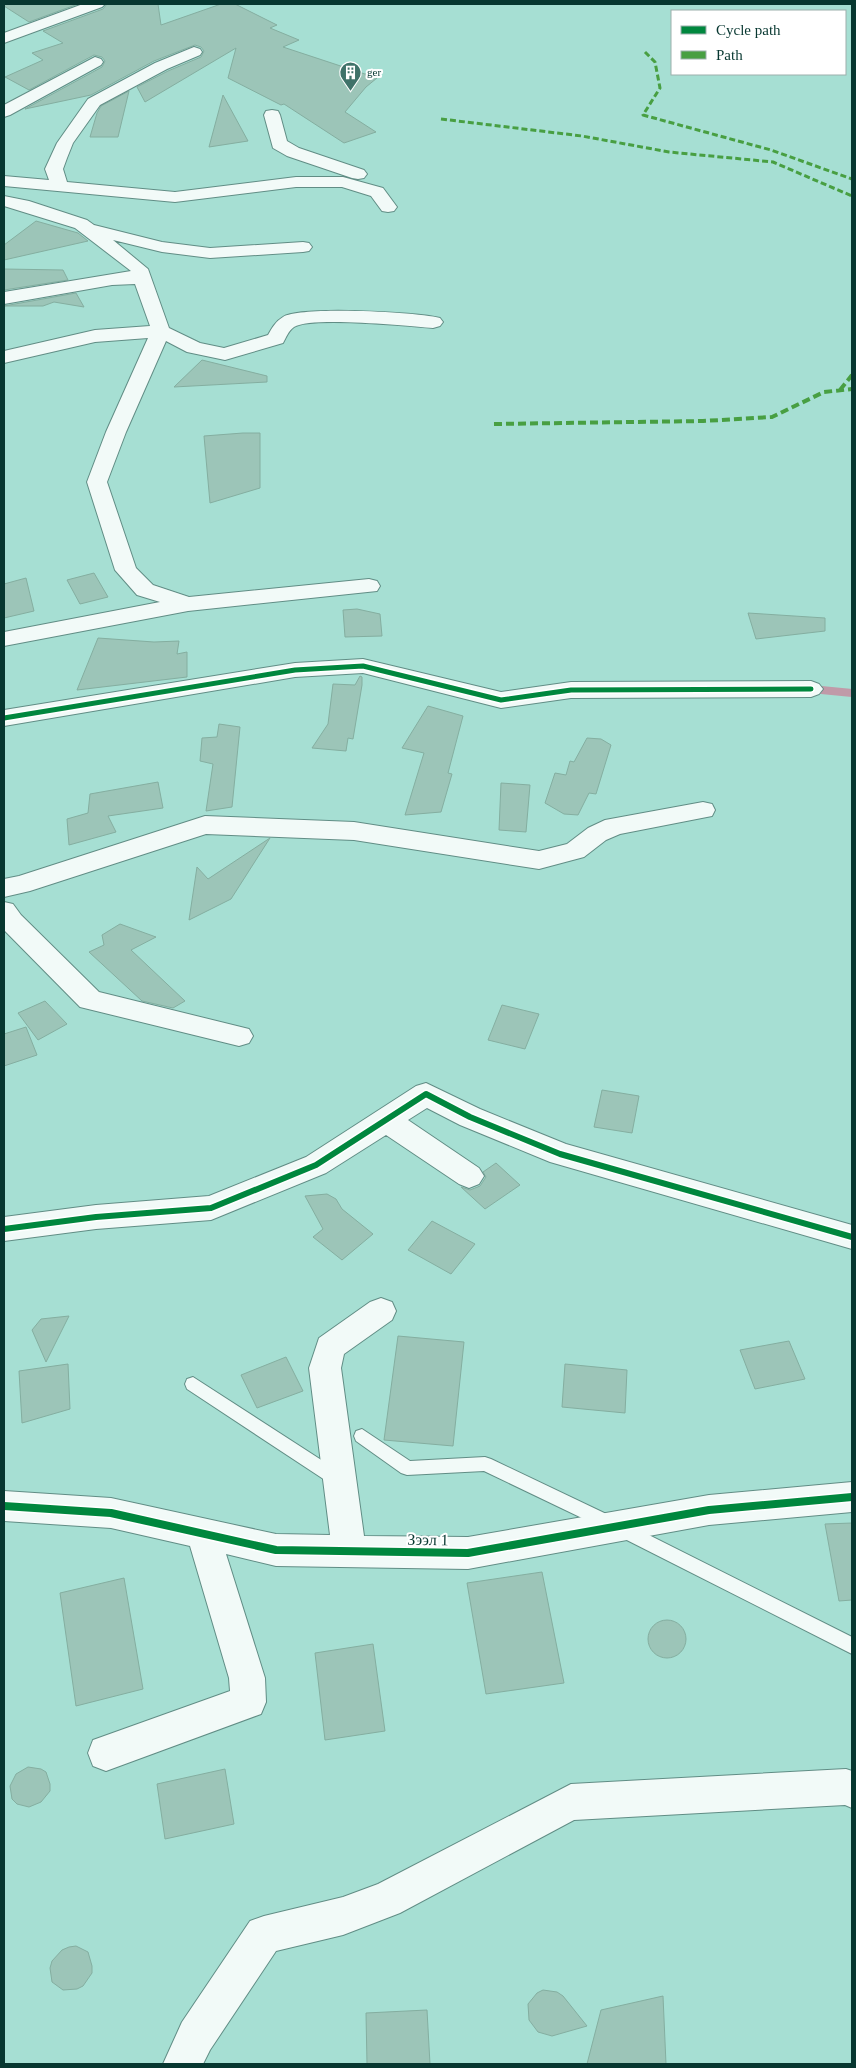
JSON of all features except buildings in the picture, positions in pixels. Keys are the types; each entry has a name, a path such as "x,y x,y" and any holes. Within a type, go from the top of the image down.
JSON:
{"street":[{"path":"4,38 97,4"},
{"path":"57,186 58,181 54,169 58,158 65,143 94,102 161,66 194,52"},
{"path":"4,112 95,62"},
{"path":"272,115 279,144 293,152 374,179 385,186 377,192"},
{"path":"4,181 121,193 193,196 296,182 343,182 377,192 388,207"},
{"path":"4,201 32,208 87,228 162,247 210,254 302,247"},
{"path":"87,228 139,269 161,331 116,432 97,482 126,570 145,590 188,604"},
{"path":"4,298 112,279 142,278"},
{"path":"4,357 95,336 161,331 194,348 225,354 276,339 281,329 290,321 333,316 433,322"},
{"path":"4,639 188,604 369,586"},
{"path":"4,718 295,670 363,666 501,700 571,690 812,690"},
{"path":"4,888 205,825 354,831 538,860 575,851 597,834 614,826 703,810"},
{"path":"6,919 90,1000 238,1036"},
{"path":"4,1230 96,1217 211,1208 316,1165 426,1094 470,1117 560,1154 852,1237"},
{"path":"386,1120 469,1176"},
{"path":"349,1552 325,1368 330,1347 381,1311"},
{"name":"Зээл 1","path":"4,1506 111,1513 276,1550 468,1553 709,1510 852,1496"},
{"path":"106,1753 248,1702 247,1678 203,1534"},
{"path":"183,2064 196,2036 264,1935 343,1916 386,1900 571,1802 846,1787 852,1790"}],"lane":[{"path":"193,1384 340,1481"},
{"path":"362,1436 407,1468 485,1464 616,1526 852,1646"}],"waterway":[{"path":"811,689 852,693"}],"marked path":[{"path":"645,52 655,62 660,88 643,115 771,150 852,179"},
{"path":"441,119 582,136 669,152 773,162 852,196"},
{"path":"840,390 852,375"},
{"path":"494,424 703,421 772,417 824,392 852,389"}],"cycle path":[{"path":"4,718 295,670 363,666 501,700 571,690 811,689"},
{"path":"4,1229 96,1217 211,1208 316,1165 426,1094 470,1117 560,1154 852,1237"},
{"path":"4,1506 111,1513 276,1550 468,1553 709,1510 852,1497"}],"place":[{"name":"ger","path":"351,91"}]}
